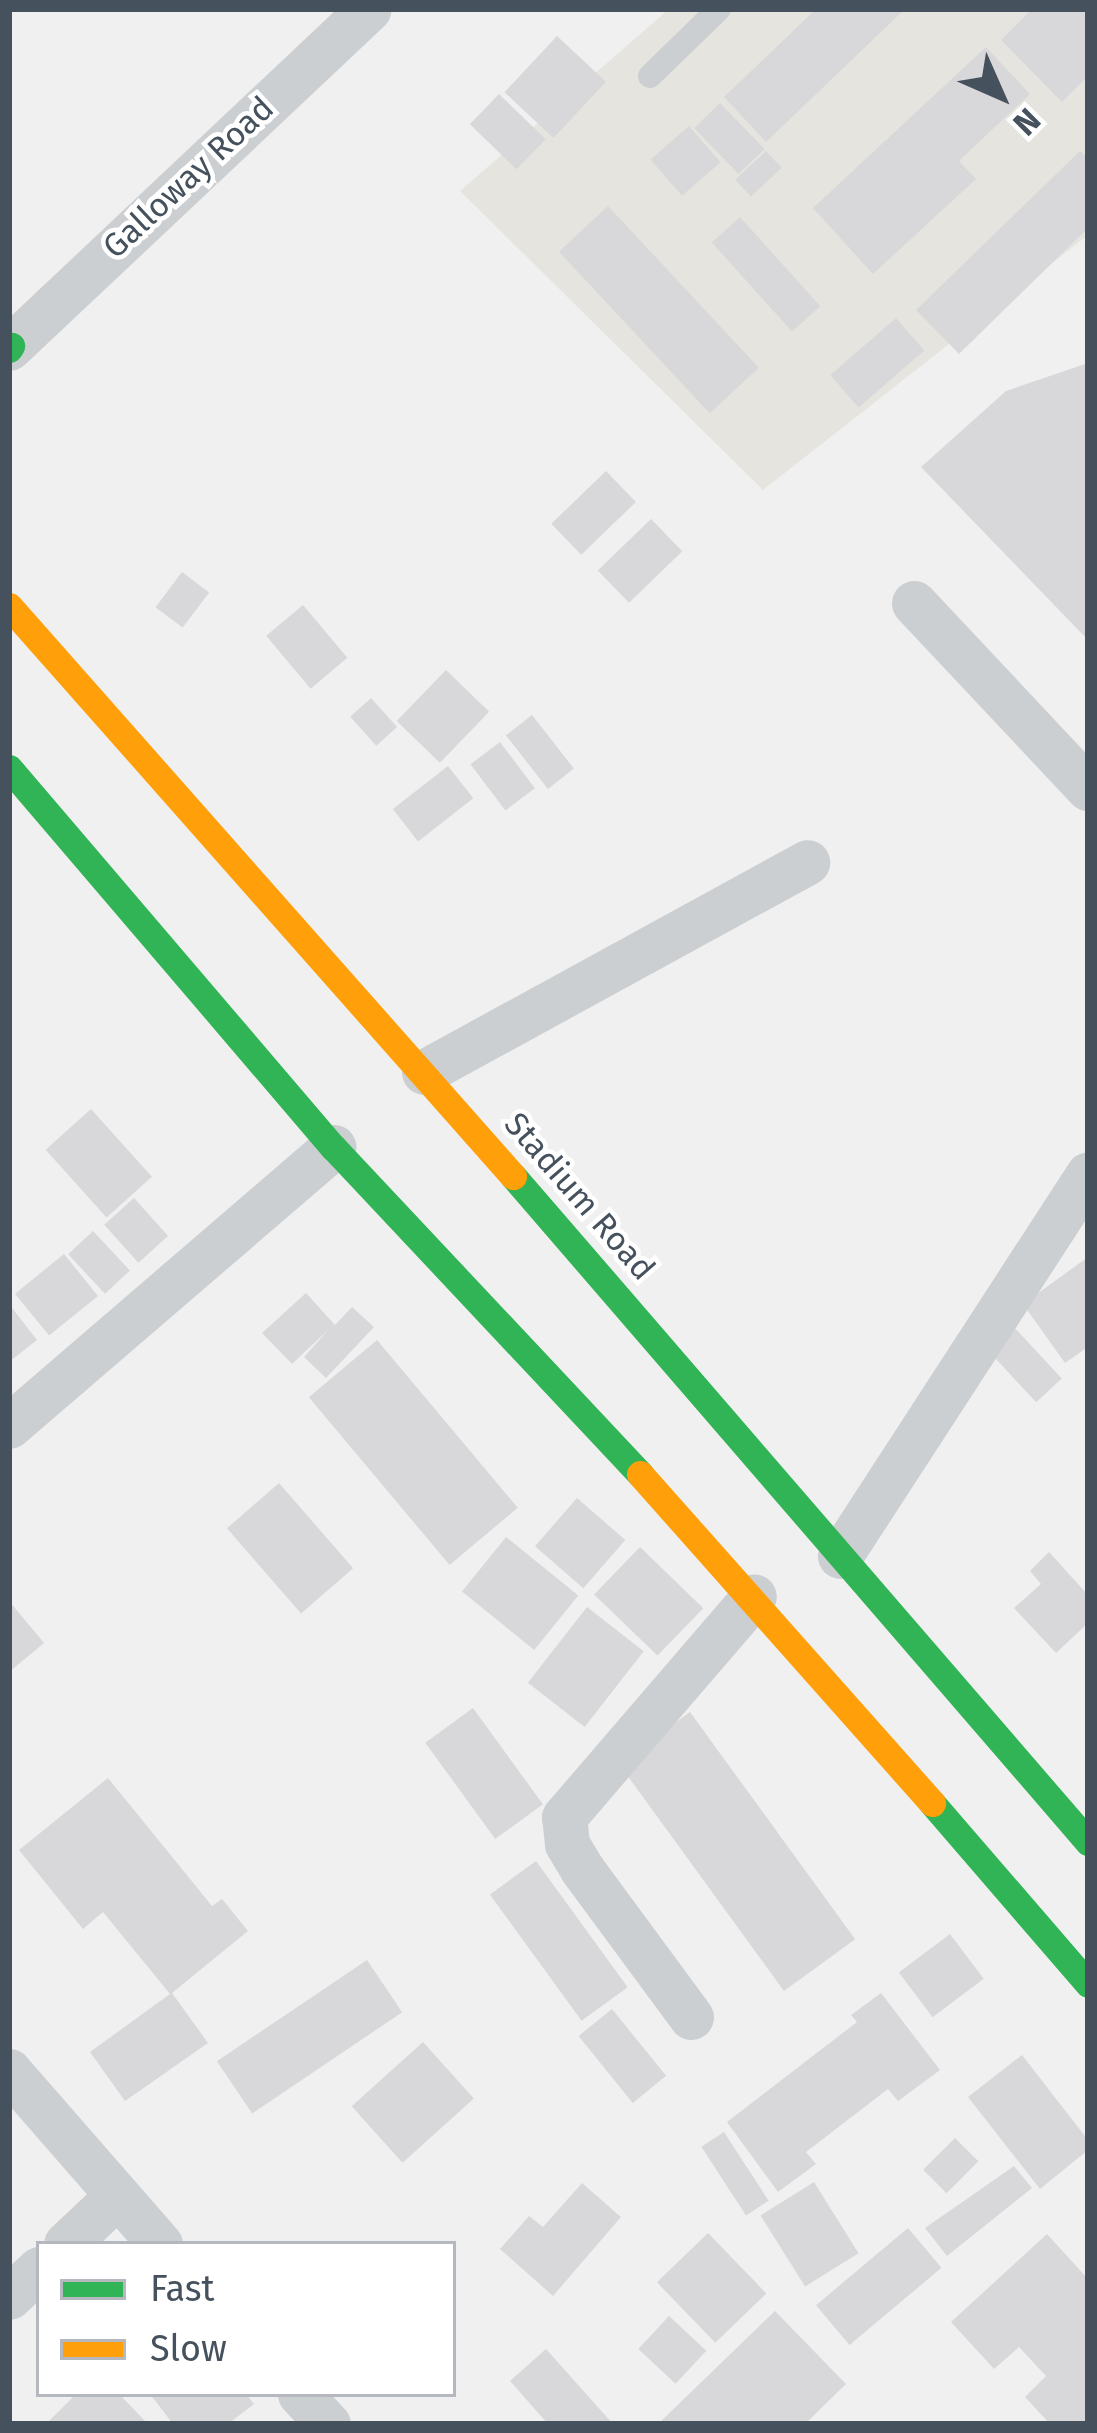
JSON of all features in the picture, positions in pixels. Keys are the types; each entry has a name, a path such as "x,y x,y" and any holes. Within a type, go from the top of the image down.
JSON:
{"main road":[{"name":"Stadium Road","path":"9,606 424,1072 840,1556 1071,1834"},
{"path":"9,768 333,1147 754,1595 1010,1876 1088,1984"}],"street":[{"name":"Galloway Road","path":"9,347 368,9"},
{"path":"914,603 1088,788"},
{"path":"424,1072 807,862"},
{"path":"9,1426 333,1147"},
{"path":"840,1556 1088,1174"},
{"path":"691,2017 582,1868 568,1844 564,1816 754,1595"},
{"path":"9,2071 157,2241"},
{"path":"69,2241 116,2197"},
{"path":"9,2297 36,2272"},
{"path":"303,2397 328,2424"}],"lane":[{"path":"650,76 718,9"}],"shaded area":[{"path":"669,9 1088,9 1088,235 763,490 460,191"}],"building":[{"path":"816,9 905,9 766,142 724,97"},
{"path":"1032,9 1088,9 1088,76 1062,102 1001,40"},
{"path":"557,36 606,82 553,138 504,92"},
{"path":"986,47 1030,94 959,161 976,179 873,274 813,208"},
{"path":"499,94 546,139 517,169 470,124"},
{"path":"720,103 764,149 739,174 694,128"},
{"path":"689,126 720,162 682,196 651,159"},
{"path":"766,151 782,168 751,196 735,180"},
{"path":"1080,151 1088,158 1088,228 959,354 916,310"},
{"path":"608,206 759,368 710,413 559,252"},
{"path":"740,217 820,306 792,332 712,242"},
{"path":"896,318 924,350 859,408 830,375"},
{"path":"1088,363 1088,640 921,467 1006,391"},
{"path":"606,471 636,502 581,555 551,524"},
{"path":"651,519 682,551 629,603 598,570"},
{"path":"182,572 209,592 183,628 156,607"},
{"path":"303,605 347,658 311,689 266,636"},
{"path":"446,670 489,712 440,763 397,721"},
{"path":"371,698 397,727 376,746 350,717"},
{"path":"532,715 574,769 548,789 506,735"},
{"path":"500,742 535,788 505,811 470,764"},
{"path":"448,766 473,798 418,841 393,809"},
{"path":"91,1109 152,1177 107,1217 46,1150"},
{"path":"134,1198 168,1236 138,1263 104,1225"},
{"path":"93,1231 130,1270 105,1294 68,1254"},
{"path":"64,1254 98,1296 49,1336 15,1294"},
{"path":"1088,1257 1088,1347 1065,1363 1023,1304"},
{"path":"306,1293 335,1325 352,1307 374,1327 326,1378 304,1357 329,1329 292,1364 262,1333"},
{"path":"9,1304 37,1340 9,1362"},
{"path":"1012,1325 1062,1378 1036,1402 986,1349"},
{"path":"377,1340 518,1508 450,1565 309,1397"},
{"path":"279,1483 353,1568 301,1614 227,1528"},
{"path":"577,1498 625,1540 583,1588 535,1546"},
{"path":"506,1537 578,1596 534,1650 462,1591"},
{"path":"640,1547 703,1608 657,1656 594,1594"},
{"path":"1049,1552 1088,1595 1088,1623 1056,1653 1014,1608 1041,1584 1030,1571"},
{"path":"9,1601 44,1643 9,1672"},
{"path":"587,1607 644,1651 585,1727 528,1683"},
{"path":"473,1708 543,1804 495,1839 425,1743"},
{"path":"690,1712 855,1939 784,1991 619,1764"},
{"path":"108,1778 212,1906 222,1899 248,1931 172,1993 208,2043 125,2101 90,2052 170,1994 103,1912 83,1929 19,1850"},
{"path":"536,1861 628,1987 582,2021 490,1895"},
{"path":"950,1934 984,1979 933,2017 899,1973"},
{"path":"367,1960 402,2012 252,2113 217,2061"},
{"path":"881,1993 940,2070 898,2101 888,2089 806,2152 816,2164 778,2192 727,2122 857,2022 851,2015"},
{"path":"612,2009 666,2076 633,2103 579,2036"},
{"path":"423,2042 474,2098 403,2163 352,2106"},
{"path":"1022,2055 1088,2140 1088,2150 1040,2189 968,2097"},
{"path":"724,2132 769,2201 746,2215 701,2147"},
{"path":"955,2138 978,2161 947,2193 923,2170"},
{"path":"1014,2166 1032,2188 947,2256 925,2228"},
{"path":"814,2182 859,2253 805,2287 761,2215"},
{"path":"582,2183 621,2217 553,2296 500,2249 529,2216 543,2227"},
{"path":"908,2228 941,2268 849,2345 816,2305"},
{"path":"708,2233 766,2293 715,2343 657,2282"},
{"path":"1047,2234 1088,2279 1088,2424 1050,2424 1025,2397 1046,2376 1019,2347 994,2369 951,2322"},
{"path":"775,2311 846,2384 805,2424 658,2424"},
{"path":"669,2316 706,2351 676,2384 638,2349"},
{"path":"546,2349 613,2424 548,2424 510,2381"},
{"path":"73,2397 122,2397 148,2424 46,2424"},
{"path":"152,2397 248,2397 254,2404 228,2424 173,2424"}],"traffic: fast":[{"path":"9,768 333,1147 640,1474"},
{"path":"513,1176 1088,1842"},
{"path":"932,1803 1088,1984"}],"traffic: slow":[{"path":"9,606 513,1176"},
{"path":"640,1474 932,1803"}]}
